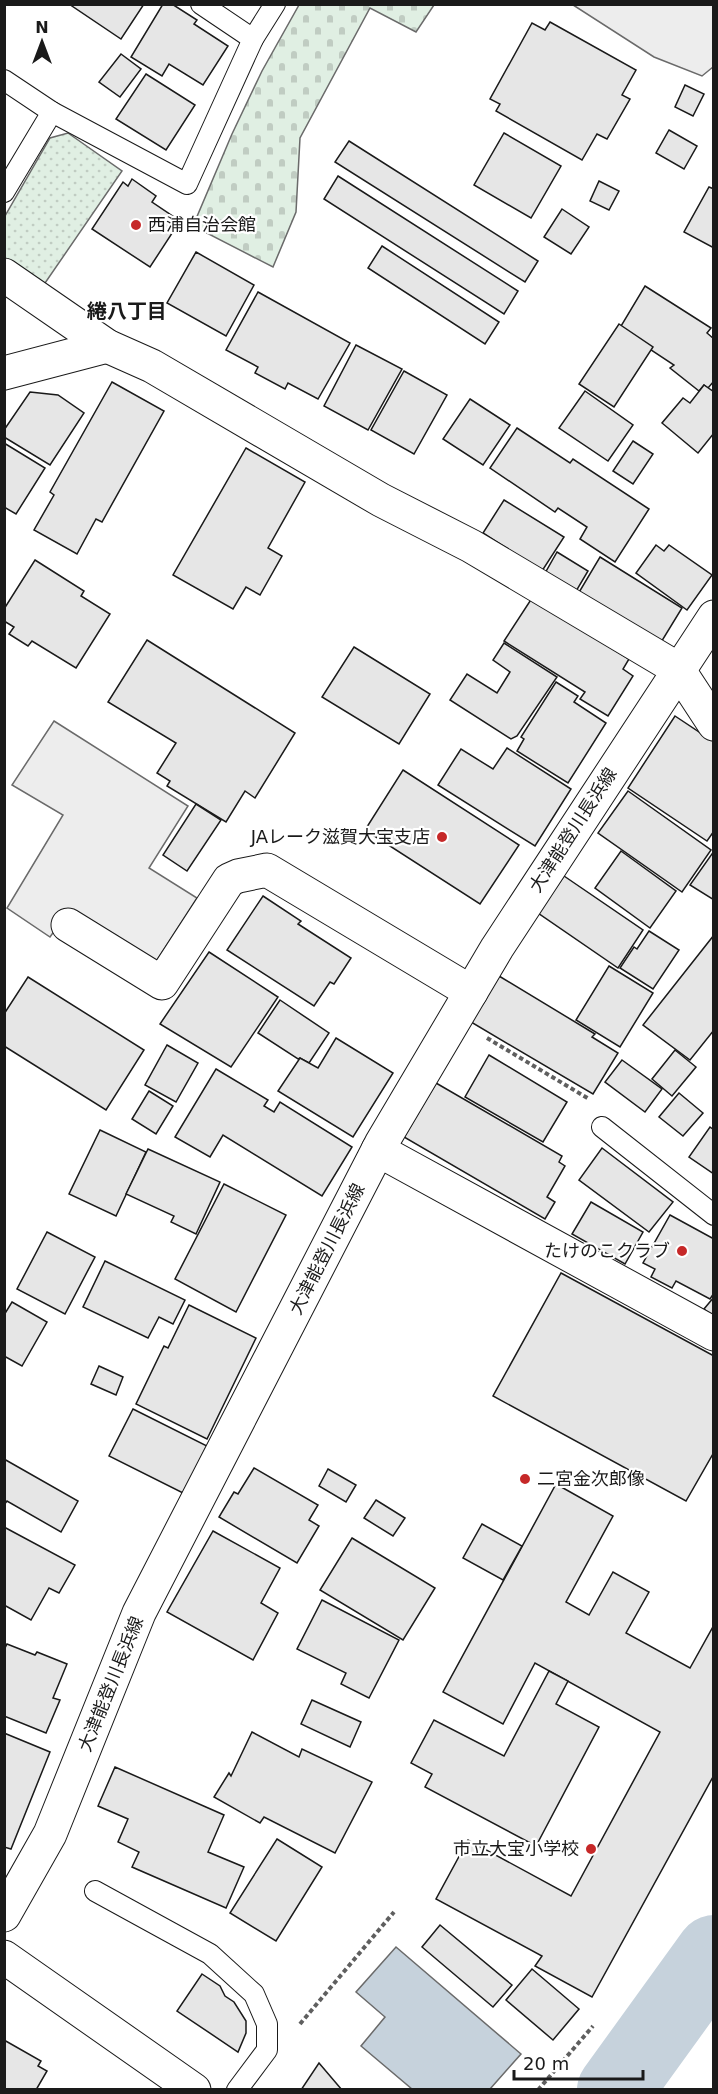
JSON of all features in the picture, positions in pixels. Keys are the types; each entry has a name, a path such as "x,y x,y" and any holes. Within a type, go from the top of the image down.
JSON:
{"street":[{"path":"4,275 107,346 152,366 381,500 471,546 678,669 714,724"},
{"path":"4,373 107,346"},
{"name":"大津能登川長浜線","path":"4,1915 50,1834 139,1613 378,1150 463,1005 552,861 714,617"},
{"path":"68,925 162,983 228,880 267,870 463,1005"},
{"path":"378,1150 714,1334"},
{"path":"4,1957 194,2090"}],"lane":[{"path":"201,4 253,39"},
{"path":"4,80 52,112 187,184 253,39 274,4"},
{"path":"4,192 52,112"},
{"path":"602,1127 714,1215"},
{"path":"95,1891 210,1954 254,1994 267,2024 267,2050 237,2090"}],"path":[{"path":"463,1005 599,1105 602,1127"},
{"path":"267,2050 289,2037 394,1912"},
{"path":"538,2090 593,2026"}],"green space":[{"path":"299,5 434,5 416,32 370,8 300,138 296,212 273,267 193,226 262,71"},
{"path":"68,133 122,171 43,286 5,262 5,216 50,138"}],"shaded area":[{"path":"573,5 713,5 713,67 702,76 654,57"},
{"path":"54,721 188,806 149,868 197,898 155,963 70,909 50,937 7,908 63,815 12,785"},
{"path":"396,1947 521,2054 490,2089 412,2089 361,2046 385,2017 356,1992"}],"building":[{"path":"69,4 144,4 121,39"},
{"path":"163,4 172,4 197,20 194,24 228,46 203,85 169,64 162,76 131,57"},
{"path":"550,22 636,70 622,95 630,99 607,139 597,134 582,160 496,111 500,104 490,99 532,23 545,30"},
{"path":"121,54 141,69 120,97 99,82"},
{"path":"146,74 195,105 166,150 116,119"},
{"path":"685,85 704,94 693,116 675,107"},
{"path":"669,130 697,146 684,169 656,153"},
{"path":"504,133 561,166 531,218 474,185"},
{"path":"349,141 538,261 525,282 335,162"},
{"path":"338,176 518,291 504,314 324,199"},
{"name":"西浦自治会館","path":"132,179 156,196 152,202 180,221 150,267 92,229 123,182 128,186"},
{"path":"599,181 619,191 609,210 590,201"},
{"path":"709,187 714,189 714,248 684,232"},
{"path":"562,209 589,227 571,254 544,237"},
{"path":"382,246 499,322 485,344 368,268"},
{"path":"196,252 254,285 226,336 167,303"},
{"path":"645,286 711,328 707,333 714,339 714,381 708,388 704,385 699,391 670,368 674,365 621,326"},
{"path":"258,292 350,343 318,399 288,383 285,389 255,373 258,367 226,350"},
{"path":"619,324 653,347 614,407 579,384"},
{"path":"356,345 402,369 368,430 324,406"},
{"path":"404,371 447,395 414,454 371,430"},
{"path":"112,382 164,411 102,522 96,519 77,554 34,530 54,495 50,492"},
{"path":"704,385 714,392 714,433 698,453 662,423 683,398 690,403"},
{"path":"585,391 633,425 608,461 559,428"},
{"path":"30,392 58,395 84,413 50,465 4,437 4,430"},
{"path":"470,399 510,425 483,465 443,439"},
{"path":"517,428 570,463 573,459 649,509 615,562 580,539 587,527 558,508 555,512 490,468"},
{"path":"633,441 653,454 633,484 613,471"},
{"path":"4,443 45,468 16,514 4,507"},
{"path":"246,448 305,482 268,548 282,556 260,595 246,587 233,609 173,575"},
{"path":"504,500 564,537 542,571 483,533"},
{"path":"656,545 664,551 669,545 712,575 687,610 636,573"},
{"path":"557,552 588,571 575,593 544,575"},
{"path":"600,557 682,608 660,644 578,594"},
{"path":"35,560 84,591 81,596 110,614 76,668 32,641 28,646 9,634 14,627 4,621 4,609"},
{"path":"532,598 629,659 623,669 633,676 608,716 580,699 585,692 504,641"},
{"path":"147,640 295,733 255,798 245,791 226,822 167,786 170,781 157,773 176,743 108,702"},
{"path":"504,643 557,677 517,736 511,739 450,700 467,674 497,693 510,672 493,660"},
{"path":"354,647 430,694 399,744 322,697"},
{"path":"556,682 578,696 574,702 606,723 568,783 517,751 524,739 521,737"},
{"path":"675,716 714,742 714,831 707,841 628,788"},
{"path":"507,748 571,789 535,846 438,785 461,749 493,769"},
{"name":"JAレーク滋賀大宝支店","path":"403,770 519,845 480,904 365,830"},
{"path":"628,791 711,850 682,892 598,833"},
{"path":"196,804 221,820 187,871 163,855"},
{"path":"621,851 676,891 650,928 595,888"},
{"path":"714,851 714,900 690,885"},
{"path":"564,876 643,930 618,968 538,913"},
{"path":"263,896 301,921 298,924 351,958 334,984 330,982 314,1006 227,950"},
{"path":"649,931 679,950 653,989 620,968 634,947 637,949"},
{"path":"714,935 714,1030 690,1060 643,1025"},
{"path":"209,952 278,997 231,1067 160,1024"},
{"path":"609,966 653,993 620,1047 576,1020"},
{"path":"499,976 595,1034 592,1037 618,1053 593,1094 471,1022"},
{"path":"28,977 144,1050 106,1110 4,1046 4,1014"},
{"path":"280,1000 329,1033 309,1063 298,1059 258,1033"},
{"path":"336,1038 393,1073 353,1137 278,1091 300,1058 318,1068"},
{"path":"167,1045 198,1063 176,1102 145,1085"},
{"path":"675,1050 696,1067 672,1096 652,1079"},
{"path":"489,1055 567,1102 543,1142 465,1097"},
{"path":"622,1060 662,1089 645,1112 605,1082"},
{"path":"216,1069 268,1100 264,1106 274,1112 280,1102 352,1147 322,1196 223,1135 210,1157 175,1137"},
{"path":"436,1083 562,1156 559,1162 565,1166 547,1197 555,1202 545,1219 404,1137"},
{"path":"149,1091 173,1106 156,1134 132,1119"},
{"path":"679,1093 703,1113 683,1136 659,1117"},
{"path":"710,1127 714,1130 714,1174 689,1157"},
{"path":"100,1130 146,1152 116,1216 69,1194"},
{"path":"602,1148 673,1202 649,1232 579,1180"},
{"path":"148,1149 220,1182 196,1234 171,1222 174,1216 126,1194"},
{"path":"224,1184 286,1215 236,1312 175,1279"},
{"path":"591,1202 643,1232 625,1264 572,1234"},
{"name":"たけのこクラブ","path":"670,1215 714,1239 714,1293 710,1299 676,1281 672,1288 651,1277 655,1269 643,1263"},
{"path":"47,1232 95,1257 65,1314 17,1289"},
{"path":"105,1261 185,1300 173,1324 159,1317 148,1338 83,1307"},
{"path":"561,1273 714,1356 714,1452 686,1501 493,1396"},
{"path":"714,1297 714,1317 704,1309"},
{"path":"12,1302 47,1322 22,1366 4,1356 4,1315"},
{"path":"189,1305 256,1338 207,1439 136,1404 164,1346 168,1348"},
{"path":"99,1366 123,1377 116,1395 91,1384"},
{"path":"133,1409 207,1446 183,1493 109,1456"},
{"path":"4,1459 78,1501 61,1532 7,1501 4,1505"},
{"path":"254,1468 318,1505 309,1520 319,1526 297,1563 219,1517 234,1492 238,1494"},
{"path":"328,1469 356,1485 346,1502 319,1486"},
{"name":"市立大宝小学校","path":"556,1484 613,1516 566,1602 589,1615 613,1572 649,1592 626,1633 690,1668 714,1625 714,1775 592,1997 535,1966 542,1956 436,1899 468,1840 571,1896 660,1732 535,1663 503,1724 443,1692"},
{"path":"376,1500 405,1518 393,1536 364,1518"},
{"path":"482,1524 522,1546 503,1580 463,1558"},
{"path":"4,1527 75,1565 59,1593 49,1588 31,1620 4,1605"},
{"path":"213,1531 280,1568 261,1603 278,1613 253,1660 167,1612"},
{"path":"352,1538 435,1588 403,1640 320,1590"},
{"path":"322,1600 399,1640 369,1698 341,1684 346,1673 297,1649"},
{"path":"7,1644 35,1655 37,1652 67,1664 53,1698 60,1700 46,1733 4,1716 4,1650"},
{"path":"549,1671 568,1681 556,1704 599,1727 536,1846 425,1787 432,1774 411,1763 434,1720 504,1756"},
{"path":"312,1700 361,1722 350,1747 301,1724"},
{"path":"252,1732 299,1757 302,1749 372,1782 335,1853 264,1817 260,1823 214,1797 229,1773 231,1776"},
{"path":"4,1733 50,1752 11,1849 4,1847"},
{"path":"115,1767 224,1815 208,1852 244,1867 226,1908 132,1867 139,1852 118,1842 128,1819 98,1806"},
{"path":"277,1839 322,1867 276,1941 230,1913"},
{"path":"440,1925 512,1985 493,2007 422,1947"},
{"path":"532,1969 579,2009 553,2040 506,2000"},
{"path":"202,1974 220,1986 225,1996 234,2002 246,2021 246,2033 238,2052 177,2011"},
{"path":"4,2040 41,2061 38,2066 47,2071 36,2090 4,2090"},
{"path":"319,2063 342,2090 301,2090"}],"waterway":[{"path":"615,2090 714,1953"}],"place":[{"name":"西浦自治会館","path":"136,225"},
{"name":"JAレーク滋賀大宝支店","path":"442,837"},
{"name":"たけのこクラブ","path":"682,1251"},
{"name":"二宮金次郎像","path":"525,1479"},
{"name":"市立大宝小学校","path":"591,1849"}],"district":[{"name":"綣八丁目","path":"127,311"}]}
